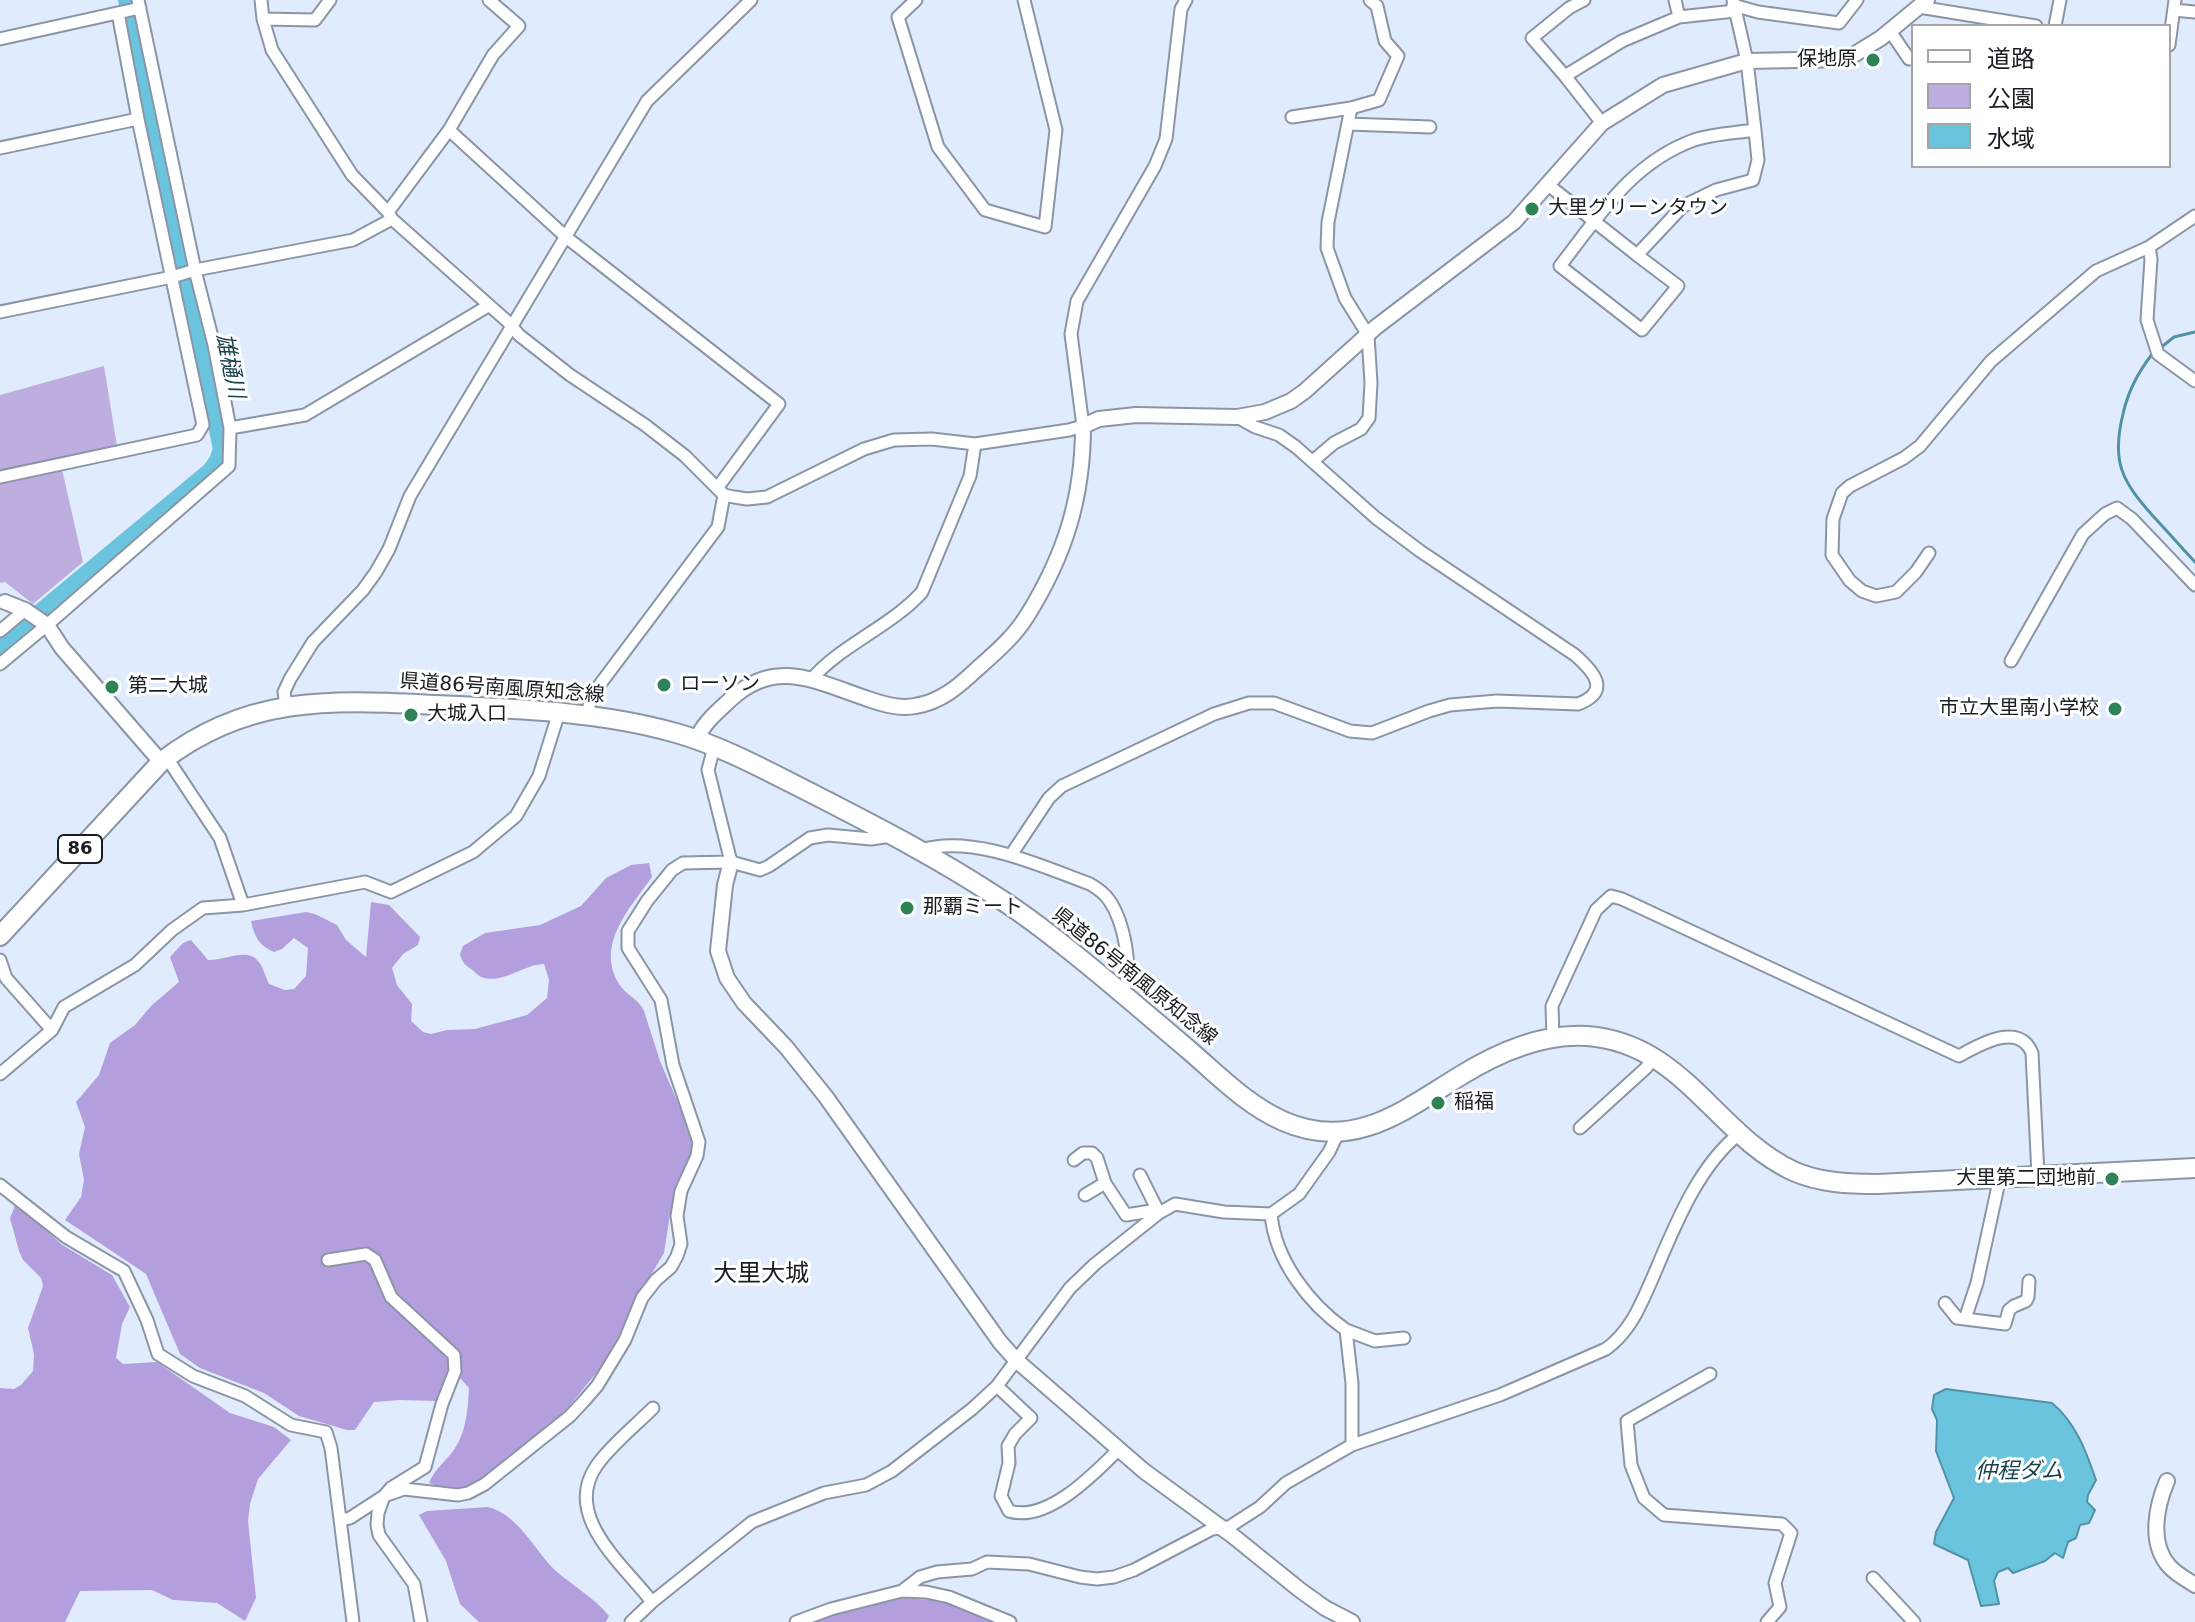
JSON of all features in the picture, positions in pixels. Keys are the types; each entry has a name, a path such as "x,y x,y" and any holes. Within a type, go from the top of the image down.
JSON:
{"main road":[{"name":"県道86号南風原知念線","path":"0,936 164,760 223,725 286,706 334,701 587,714 647,726 705,744 779,777 921,851 1007,903 1122,993 1257,1107 1295,1125 1338,1133 1361,1128 1408,1110 1475,1067 1523,1045 1553,1037 1584,1036 1631,1045 1654,1057 1685,1081 1740,1133 1781,1164 1833,1183 1878,1184 2195,1168"}],"street":[{"path":"261,0 272,50 352,175 390,216 512,328 570,375 659,435 721,491 747,499 767,497 864,449 894,440 932,439 975,444 1083,426 1099,419 1136,415 1237,417 1265,412 1305,391 1413,298 1514,222 1602,123 1663,85 1747,61 1847,59 1890,31 1923,4 1990,22 2013,24"},
{"path":"263,19 315,20 330,0"},
{"path":"0,312 193,270 353,240 390,216 449,130 493,55 519,26 489,0"},
{"path":"286,706 284,692 290,679 313,642 376,572 389,549 410,496 647,101 751,0"},
{"path":"916,0 898,17 938,147 985,210 1045,227 1056,130 1024,0"},
{"path":"1186,0 1181,9 1166,139 1155,166 1077,301 1071,334 1083,426 1083,456 1078,495 1064,544 1027,617 993,655 941,699 903,707 811,680 781,675 751,683 710,719 700,731 731,862 725,885 718,951 727,978 744,1003 786,1047 826,1097 964,1293 1016,1360 1118,1450 1313,1599 1352,1622"},
{"path":"1292,117 1351,108 1379,100 1398,56 1385,41 1377,6 1370,0"},
{"path":"1584,0 1532,38 1602,123"},
{"path":"1675,0 1679,17"},
{"path":"1565,76 1622,41 1679,17 1734,5 1758,12 1839,23 1857,0"},
{"path":"2055,24 2060,0"},
{"path":"1637,255 1683,206 1716,190 1753,180 1758,160 1755,130 1747,61 1734,5"},
{"path":"2171,29 2174,5 2195,12"},
{"path":"0,39 131,8"},
{"path":"0,477 197,435 203,425 175,276 138,119 131,8"},
{"path":"0,664 229,466 230,428 214,345 193,270 131,8"},
{"path":"1890,31 1911,59"},
{"path":"1314,460 1334,443 1361,429 1369,418 1371,383 1368,335 1345,298 1327,248 1328,222 1351,108"},
{"path":"0,148 138,119"},
{"path":"1348,124 1430,127"},
{"path":"449,130 566,237 779,404 721,491 718,527 592,695 587,714"},
{"path":"1547,184 1595,222 1637,255 1678,286 1642,330 1560,266 1595,222 1623,185 1665,153 1696,139 1755,130"},
{"path":"1929,553 1896,592 1876,596 1862,591 1850,581 1832,555 1833,519 1842,493 1920,446 1991,361 2096,271 2149,247 2195,216"},
{"path":"2149,247 2147,320 2158,354 2195,381"},
{"path":"230,428 305,415 488,306"},
{"path":"1011,855 1049,798 1062,786 1214,714 1242,704 1274,703 1350,731 1372,733 1450,705 1497,701 1578,704 1593,695 1595,675 1575,655 1420,551 1376,518 1314,460 1279,435 1237,417"},
{"path":"811,680 912,603 922,592 965,489 975,444"},
{"path":"2011,661 2083,534 2105,514 2117,508 2132,519 2195,585"},
{"path":"2,600 27,611 45,624 62,648 164,760 220,838 243,905"},
{"path":"0,631 27,611"},
{"path":"0,1074 52,1030 64,1007 135,965 172,930 203,908 243,905 365,882 391,892 473,852 516,816 539,776 559,712"},
{"path":"384,1496 404,1489 468,1493 485,1484 570,1416 597,1386 625,1340 642,1298 671,1267 677,1256 681,1244 677,1216 681,1191 697,1156 699,1142 673,1065 661,1000 628,948 628,931 647,901 672,870 683,863 731,862 760,870 810,838 828,835 871,839 891,836"},
{"path":"921,851 947,846 1011,855 1090,884 1101,891 1110,901 1125,940 1127,982 1122,993"},
{"path":"1553,1037 1552,1006 1596,910 1611,896 1622,899 1959,1056 1985,1041 2000,1038 2021,1040 2029,1045 2032,1053 2038,1175"},
{"path":"0,960 6,978 52,1030"},
{"path":"1580,1128 1654,1057"},
{"path":"1074,1160 1083,1153 1092,1153 1097,1158 1105,1183 1126,1215 1158,1211 1175,1204 1224,1212 1271,1214 1299,1194 1329,1152 1338,1133"},
{"path":"902,1591 920,1577 972,1569 987,1562 1029,1564 1080,1577 1114,1577 1134,1570 1212,1529 1229,1527 1260,1507 1286,1483 1352,1445 1500,1395 1588,1358 1618,1341 1636,1315 1693,1189 1729,1141 1740,1133"},
{"path":"1140,1175 1158,1211"},
{"path":"1965,1319 1977,1283 2000,1177"},
{"path":"1085,1195 1105,1183"},
{"path":"0,1185 66,1237 124,1271 147,1320 158,1354 193,1376 245,1396 291,1425 326,1432 331,1448 353,1622"},
{"path":"631,1622 752,1522 824,1493 866,1485 892,1471 972,1409 997,1386 1078,1280 1158,1211"},
{"path":"1271,1214 1276,1241 1315,1304 1346,1330 1375,1341 1404,1338"},
{"path":"328,1260 366,1254 375,1260 391,1297 454,1355 455,1371 442,1404 425,1467 399,1481 384,1496 350,1518 341,1520"},
{"path":"1945,1303 1957,1318 2005,1324 2009,1310 2026,1301 2029,1281"},
{"path":"1346,1330 1352,1383 1352,1445"},
{"path":"1710,1374 1627,1421 1631,1465 1644,1498 1664,1515 1782,1524 1791,1533 1775,1583 1780,1607 1767,1622"},
{"path":"997,1386 1031,1418 1008,1446 1009,1463 1001,1496 1009,1511 1025,1514 1064,1496 1084,1483 1118,1450"},
{"path":"652,1602 594,1532 587,1507 595,1467 653,1408"},
{"path":"2167,1481 2160,1498 2156,1528 2161,1554 2171,1569 2195,1585"},
{"path":"384,1496 378,1513 379,1535 414,1584 421,1622"},
{"path":"1873,1578 1914,1622"},
{"path":"796,1622 831,1609 902,1591 949,1597 1010,1622"}],"green space":[{"path":"104,366 117,446 0,470 0,395"},
{"path":"62,469 83,562 33,604 5,582 0,583 0,482"}],"shaded area":[{"path":"649,863 652,877 626,913 613,940 611,955 619,984 644,1011 660,1061 693,1138 691,1155 672,1202 664,1253 638,1297 617,1347 551,1429 468,1490 449,1490 429,1483 464,1429 469,1388 458,1376 449,1380 436,1401 374,1402 355,1430 299,1416 264,1393 200,1368 180,1354 146,1274 65,1220 81,1197 84,1180 79,1154 85,1127 76,1102 99,1075 110,1043 135,1025 152,1005 179,982 170,957 183,943 191,940 208,960 241,955 253,957 269,984 285,990 294,989 306,976 308,948 294,938 282,949 269,950 258,940 251,921 306,912 315,914 337,925 346,940 366,957 371,902 389,905 420,937 418,945 403,954 392,968 397,985 412,1004 411,1021 423,1032 431,1034 475,1029 527,1015 547,998 549,980 544,964 497,978 481,977 463,961 460,954 463,946 485,933 540,925 581,906 606,878 631,865"},
{"path":"16,1203 61,1244 112,1275 130,1307 122,1324 116,1358 123,1364 157,1362 230,1413 274,1427 291,1440 258,1479 250,1504 248,1521 256,1598 245,1621 217,1603 173,1600 152,1590 80,1591 65,1622 0,1622 0,1388 14,1389 33,1371 34,1354 28,1328 43,1286 41,1278 23,1260 19,1251 10,1218"},
{"path":"488,1507 509,1517 556,1571 603,1609 609,1616 606,1622 479,1622 460,1604 446,1561 419,1515 427,1511"},
{"path":"900,1598 947,1601 998,1622 810,1622 828,1614"}],"water":[{"name":"仲程ダム","path":"1946,1389 2052,1403 2074,1429 2096,1480 2087,1502 2095,1510 2089,1523 2080,1525 2076,1538 2068,1542 2063,1558 2055,1553 2045,1561 2013,1573 2008,1568 1998,1572 1994,1581 1999,1604 1981,1606 1968,1560 1934,1544 1936,1532 1954,1498 1936,1451 1937,1420 1932,1409 1934,1395"}],"waterway":[{"name":"雄樋川","path":"0,646 211,471 222,449 127,0"},
{"path":"2159,349 2174,337 2195,332"},
{"path":"2153,353 2128,397 2120,431 2119,458 2134,492 2195,562"}],"place":[{"name":"保地原","path":"1873,60"},
{"name":"大里グリーンタウン","path":"1532,209"},
{"name":"ローソン","path":"664,685"},
{"name":"第二大城","path":"112,687"},
{"name":"市立大里南小学校","path":"2115,709"},
{"name":"大城入口","path":"411,715"},
{"name":"那覇ミート","path":"907,908"},
{"name":"稲福","path":"1438,1103"},
{"name":"大里第二団地前","path":"2112,1179"}],"district":[{"name":"大里大城","path":"761,1275"}]}
